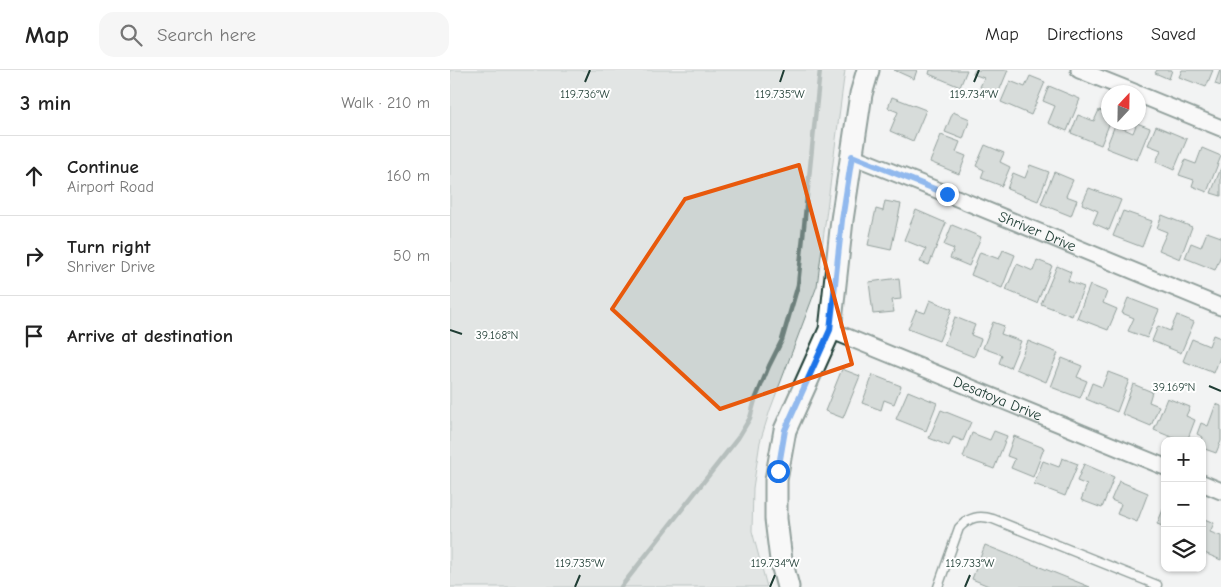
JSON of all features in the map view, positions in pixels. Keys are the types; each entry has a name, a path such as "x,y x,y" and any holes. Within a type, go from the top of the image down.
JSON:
{"street":[{"path":"788,587 781,560 776,519 776,480 785,430 830,330 842,220 861,94 868,70"},
{"path":"1079,70 1116,85"},
{"path":"1146,97 1221,128"},
{"name":"Shriver Drive","path":"852,156 1221,307"},
{"name":"Desatoya Drive","path":"830,330 1161,466"},
{"path":"1206,485 1221,491"}],"lane":[{"path":"938,587 959,528 965,522 975,517 984,516 993,518 1158,586"}],"highlighted area":[{"path":"799,165 852,364 720,409 612,309 685,199"}],"shaded area":[{"path":"450,70 845,70 817,286 770,410 760,442 753,488 752,531 767,587 450,587"}],"building":[{"path":"894,70 917,70 914,79"},
{"path":"930,70 967,70 960,87 929,74"},
{"path":"975,70 1008,70 998,94 980,87 984,78 973,74"},
{"path":"1157,70 1172,70 1169,79 1155,73"},
{"path":"1182,70 1213,70 1206,87 1179,77"},
{"path":"1221,70 1221,86 1215,84"},
{"path":"1030,76 1045,82 1031,115 1001,102 1010,81 1025,87"},
{"path":"1049,86 1080,99 1067,131 1048,123 1055,106 1043,101"},
{"path":"892,97 926,110 913,141 890,131 898,112 888,108"},
{"path":"1099,110 1101,111 1101,130 1107,130 1101,145 1071,133 1078,115 1094,121"},
{"path":"953,112 970,119 963,139 945,132"},
{"path":"1146,126 1150,128 1137,160 1106,148 1113,130 1126,130 1133,133 1134,130 1146,130"},
{"path":"1156,126 1187,139 1174,170 1156,162 1161,150 1148,145"},
{"path":"941,135 960,142 956,152 966,156 959,174 930,162"},
{"path":"985,145 1004,153 1000,162 1010,167 1002,186 981,178 984,170 976,166"},
{"path":"1202,148 1221,156 1207,192 1192,186 1194,180 1179,175 1185,160 1196,164"},
{"path":"1030,165 1049,172 1038,201 1007,189 1013,173 1025,178"},
{"path":"1221,168 1221,196 1211,193"},
{"path":"1054,172 1073,180 1066,196 1077,200 1071,216 1041,204"},
{"path":"1089,188 1121,200 1109,230 1093,223 1098,211 1082,204"},
{"path":"885,201 901,204 891,250 868,245 876,209 883,211"},
{"path":"916,210 946,223 929,265 920,262 926,249 904,240"},
{"path":"1123,211 1152,221 1142,247 1113,236"},
{"path":"1162,215 1192,227 1180,259 1159,250 1167,232 1157,228"},
{"path":"952,225 981,237 969,266 950,258 954,249 944,245"},
{"path":"1207,232 1221,237 1221,255 1215,270 1185,258 1191,243 1201,247"},
{"path":"1003,250 1015,255 1002,288 971,275 980,252 999,259"},
{"path":"1037,260 1052,266 1037,303 1006,290 1017,264 1033,271"},
{"path":"1057,266 1071,272 1068,281 1084,287 1072,316 1041,304"},
{"path":"899,278 901,299 892,300 894,312 873,314 869,282"},
{"path":"1090,285 1107,292 1103,303 1117,309 1108,330 1077,318"},
{"path":"1128,298 1159,310 1147,338 1128,331 1134,318 1122,313"},
{"path":"930,300 952,309 939,341 908,329 916,310 925,313"},
{"path":"1177,315 1194,322 1181,353 1152,341 1158,326 1170,331"},
{"path":"955,317 975,325 971,335 981,339 974,357 944,345"},
{"path":"993,322 1004,326 1001,334 1021,341 1010,368 999,363 1002,355 983,348"},
{"path":"1213,335 1221,338 1221,355 1214,373 1183,361 1192,339 1209,346"},
{"path":"1028,341 1058,353 1046,382 1016,369"},
{"path":"1062,358 1082,366 1077,377 1087,381 1080,398 1051,387"},
{"path":"842,369 860,376 843,418 825,411"},
{"path":"1108,372 1129,380 1117,412 1086,399 1092,383 1102,387"},
{"path":"873,375 901,386 894,404 884,400 881,410 862,403"},
{"path":"1133,384 1152,392 1149,402 1159,406 1151,426 1122,414"},
{"path":"908,391 937,403 926,431 896,419"},
{"path":"1167,398 1190,407 1186,416 1195,420 1189,437 1171,437 1154,430"},
{"path":"1216,404 1221,406 1221,441 1216,453 1206,449 1206,437 1197,434 1201,423 1208,426"},
{"path":"941,410 971,422 963,441 953,437 949,446 929,438"},
{"path":"994,431 1007,436 994,469 963,457 972,433 990,440"},
{"path":"1014,436 1044,448 1033,477 1011,468 1015,459 1007,456"},
{"path":"1062,458 1078,464 1065,496 1034,484 1043,461 1059,467"},
{"path":"1084,464 1114,477 1102,508 1081,500 1087,485 1077,481"},
{"path":"1119,481 1148,493 1137,522 1117,514 1121,504 1111,500"},
{"path":"1161,514 1161,526 1157,524"},
{"path":"1206,520 1214,523 1210,532 1221,536 1221,560 1206,554"},
{"path":"985,545 1090,587 991,587 972,579"}],"waterway":[{"path":"621,587 738,438 750,418 755,400 782,340 798,285 820,70"}],"route":[{"path":"778,471 785,430 830,330 842,220 852,156 947,194"}]}
